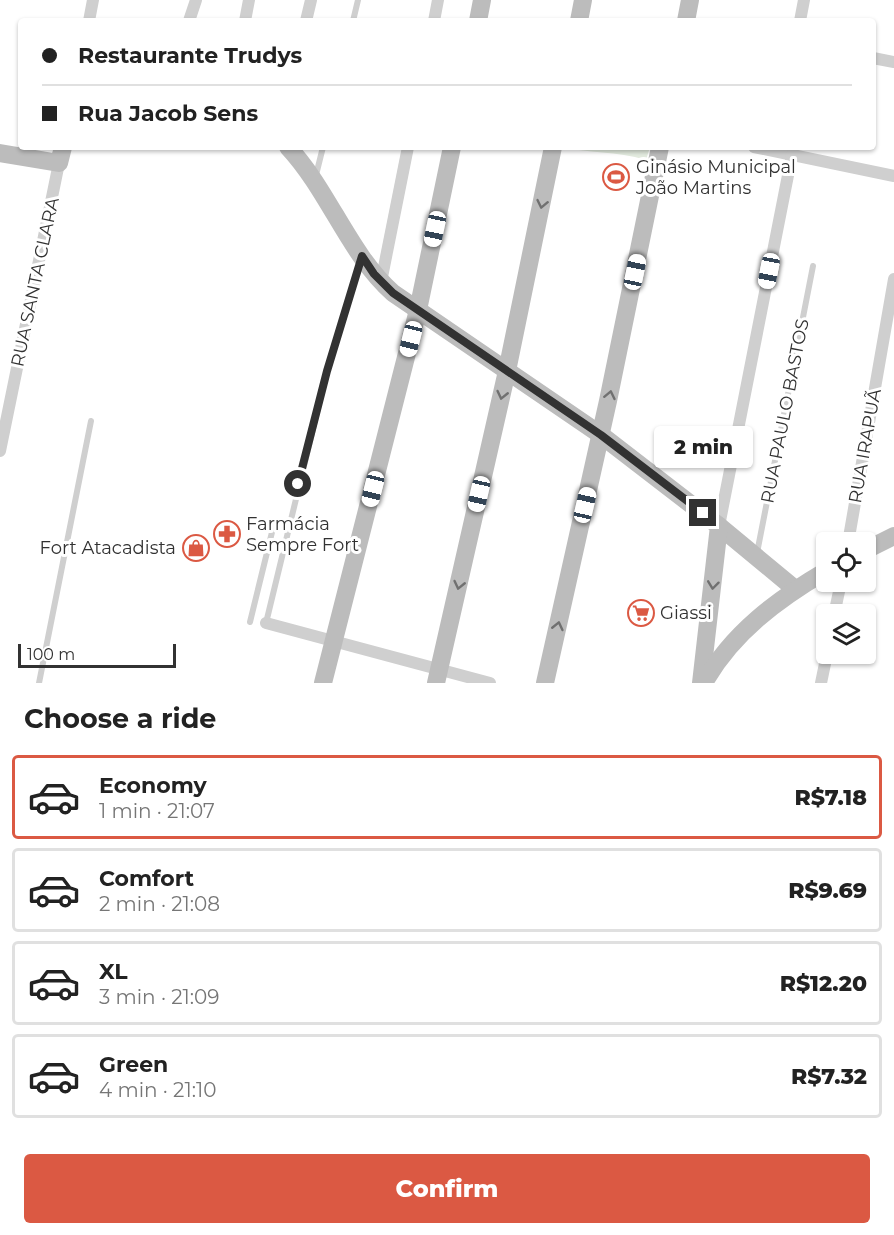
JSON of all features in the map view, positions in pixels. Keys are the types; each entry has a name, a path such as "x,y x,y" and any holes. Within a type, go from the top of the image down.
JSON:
{"street":[{"path":"90,18 93,0"},
{"path":"190,18 196,0"},
{"path":"246,18 249,0"},
{"path":"307,18 310,0"},
{"path":"435,18 438,0"},
{"path":"478,18 482,0"},
{"path":"580,18 583,0"},
{"path":"689,18 690,0"},
{"path":"801,18 804,0"},
{"path":"876,59 894,62"},
{"path":"291,150 315,179 362,256 381,282 418,310 601,435 757,556 795,589"},
{"path":"381,282 407,150"},
{"path":"323,683 418,310 451,150"},
{"path":"438,676 507,371 552,150"},
{"path":"545,683 601,435 659,150"},
{"path":"768,150 894,176"},
{"path":"0,153 61,155"},
{"name":"RUA SANTA CLARA","path":"0,452 61,155"},
{"path":"703,683 719,526 792,155"},
{"name":"RUA IRAPUÃ","path":"850,532 894,279"},
{"path":"876,545 894,536"},
{"path":"703,683 729,647 772,605 816,577"},
{"path":"266,623 438,676 490,683"},
{"path":"821,683 825,664"}],"lane":[{"path":"354,18 358,0"},
{"path":"315,179 322,150"},
{"path":"266,623 327,371 362,256"},
{"name":"RUA PAULO BASTOS","path":"757,556 813,267"},
{"path":"39,683 92,421"},
{"path":"250,622 274,524"}],"shaded area":[{"path":"581,150 649,150 646,160"}],"place":[{"name":"Ginásio Municipal João Martins","path":"616,177"},
{"name":"Farmácia Sempre Fort","path":"227,534"},
{"name":"Fort Atacadista","path":"196,548"},
{"name":"Giassi","path":"641,613"}],"route":[{"path":"298,484 327,371 362,256 374,274 393,293 601,435 703,513"}]}
